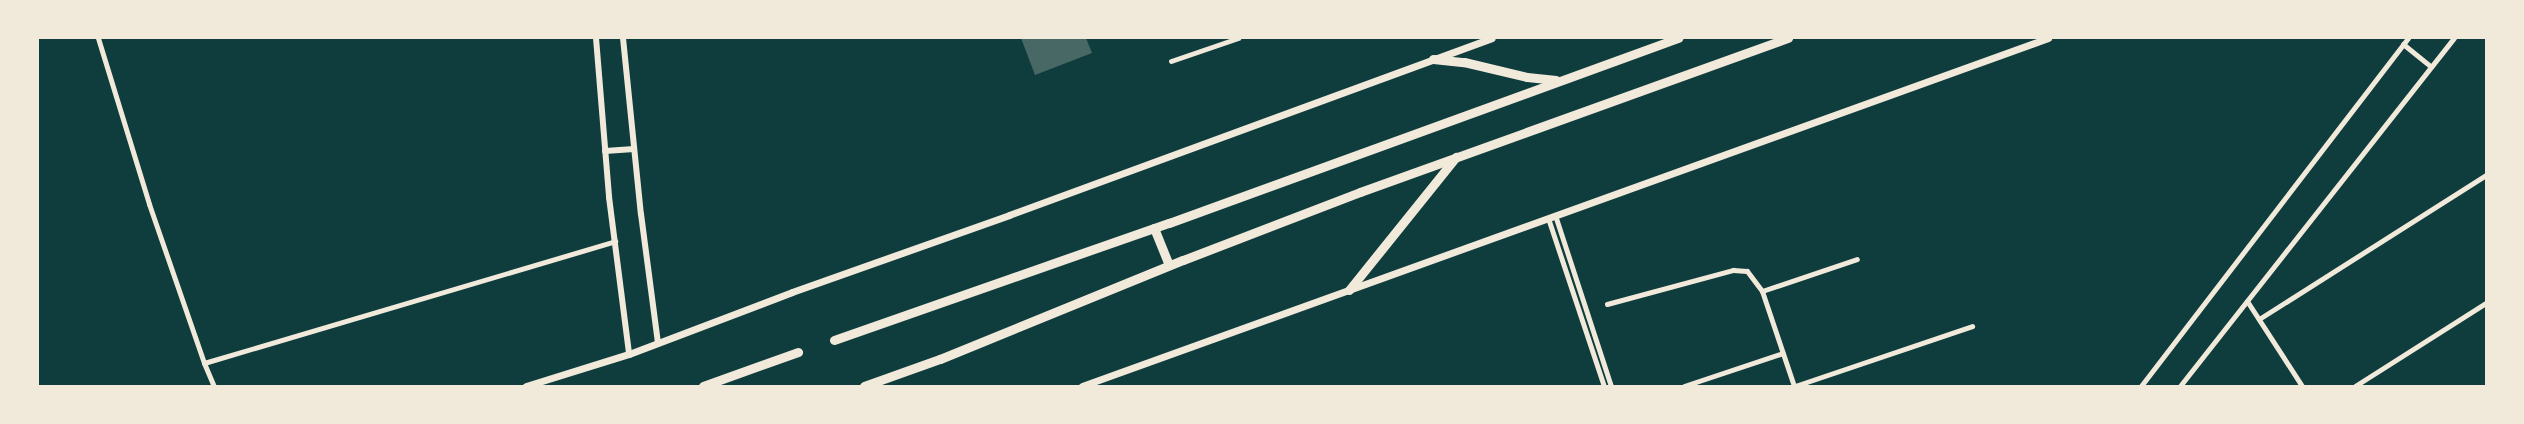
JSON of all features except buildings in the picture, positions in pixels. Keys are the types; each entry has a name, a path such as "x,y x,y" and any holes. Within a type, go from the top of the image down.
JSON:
{"highway":[{"path":"834,340 1154,228 1678,38"},
{"path":"864,386 940,359 1169,265 1456,157 1788,38"},
{"path":"1433,59 1464,62 1527,77 1560,80"},
{"path":"1349,290 1456,157"},
{"path":"1154,228 1169,265"},
{"path":"703,386 798,352"}],"main road":[{"path":"526,386 629,354 792,292 1009,215 1492,38"},
{"path":"1082,386 2048,38"}],"street":[{"path":"98,38 149,204 204,363 214,386"},
{"path":"596,38 605,151 629,354"},
{"path":"623,38 634,149 658,342"},
{"path":"1171,61 1238,38"},
{"path":"2141,386 2408,38"},
{"path":"2180,386 2454,38"},
{"path":"2403,44 2431,67"},
{"path":"605,151 634,149"},
{"path":"2258,319 2486,175"},
{"path":"1552,217 1604,386"},
{"path":"1552,217 1611,386"},
{"path":"204,363 615,241"},
{"path":"1762,291 1858,258"},
{"path":"1607,304 1734,270 1747,271 1762,291 1795,386 1972,326"},
{"path":"2247,301 2302,386"},
{"path":"2355,386 2486,303"},
{"path":"1684,386 1783,353"}]}
